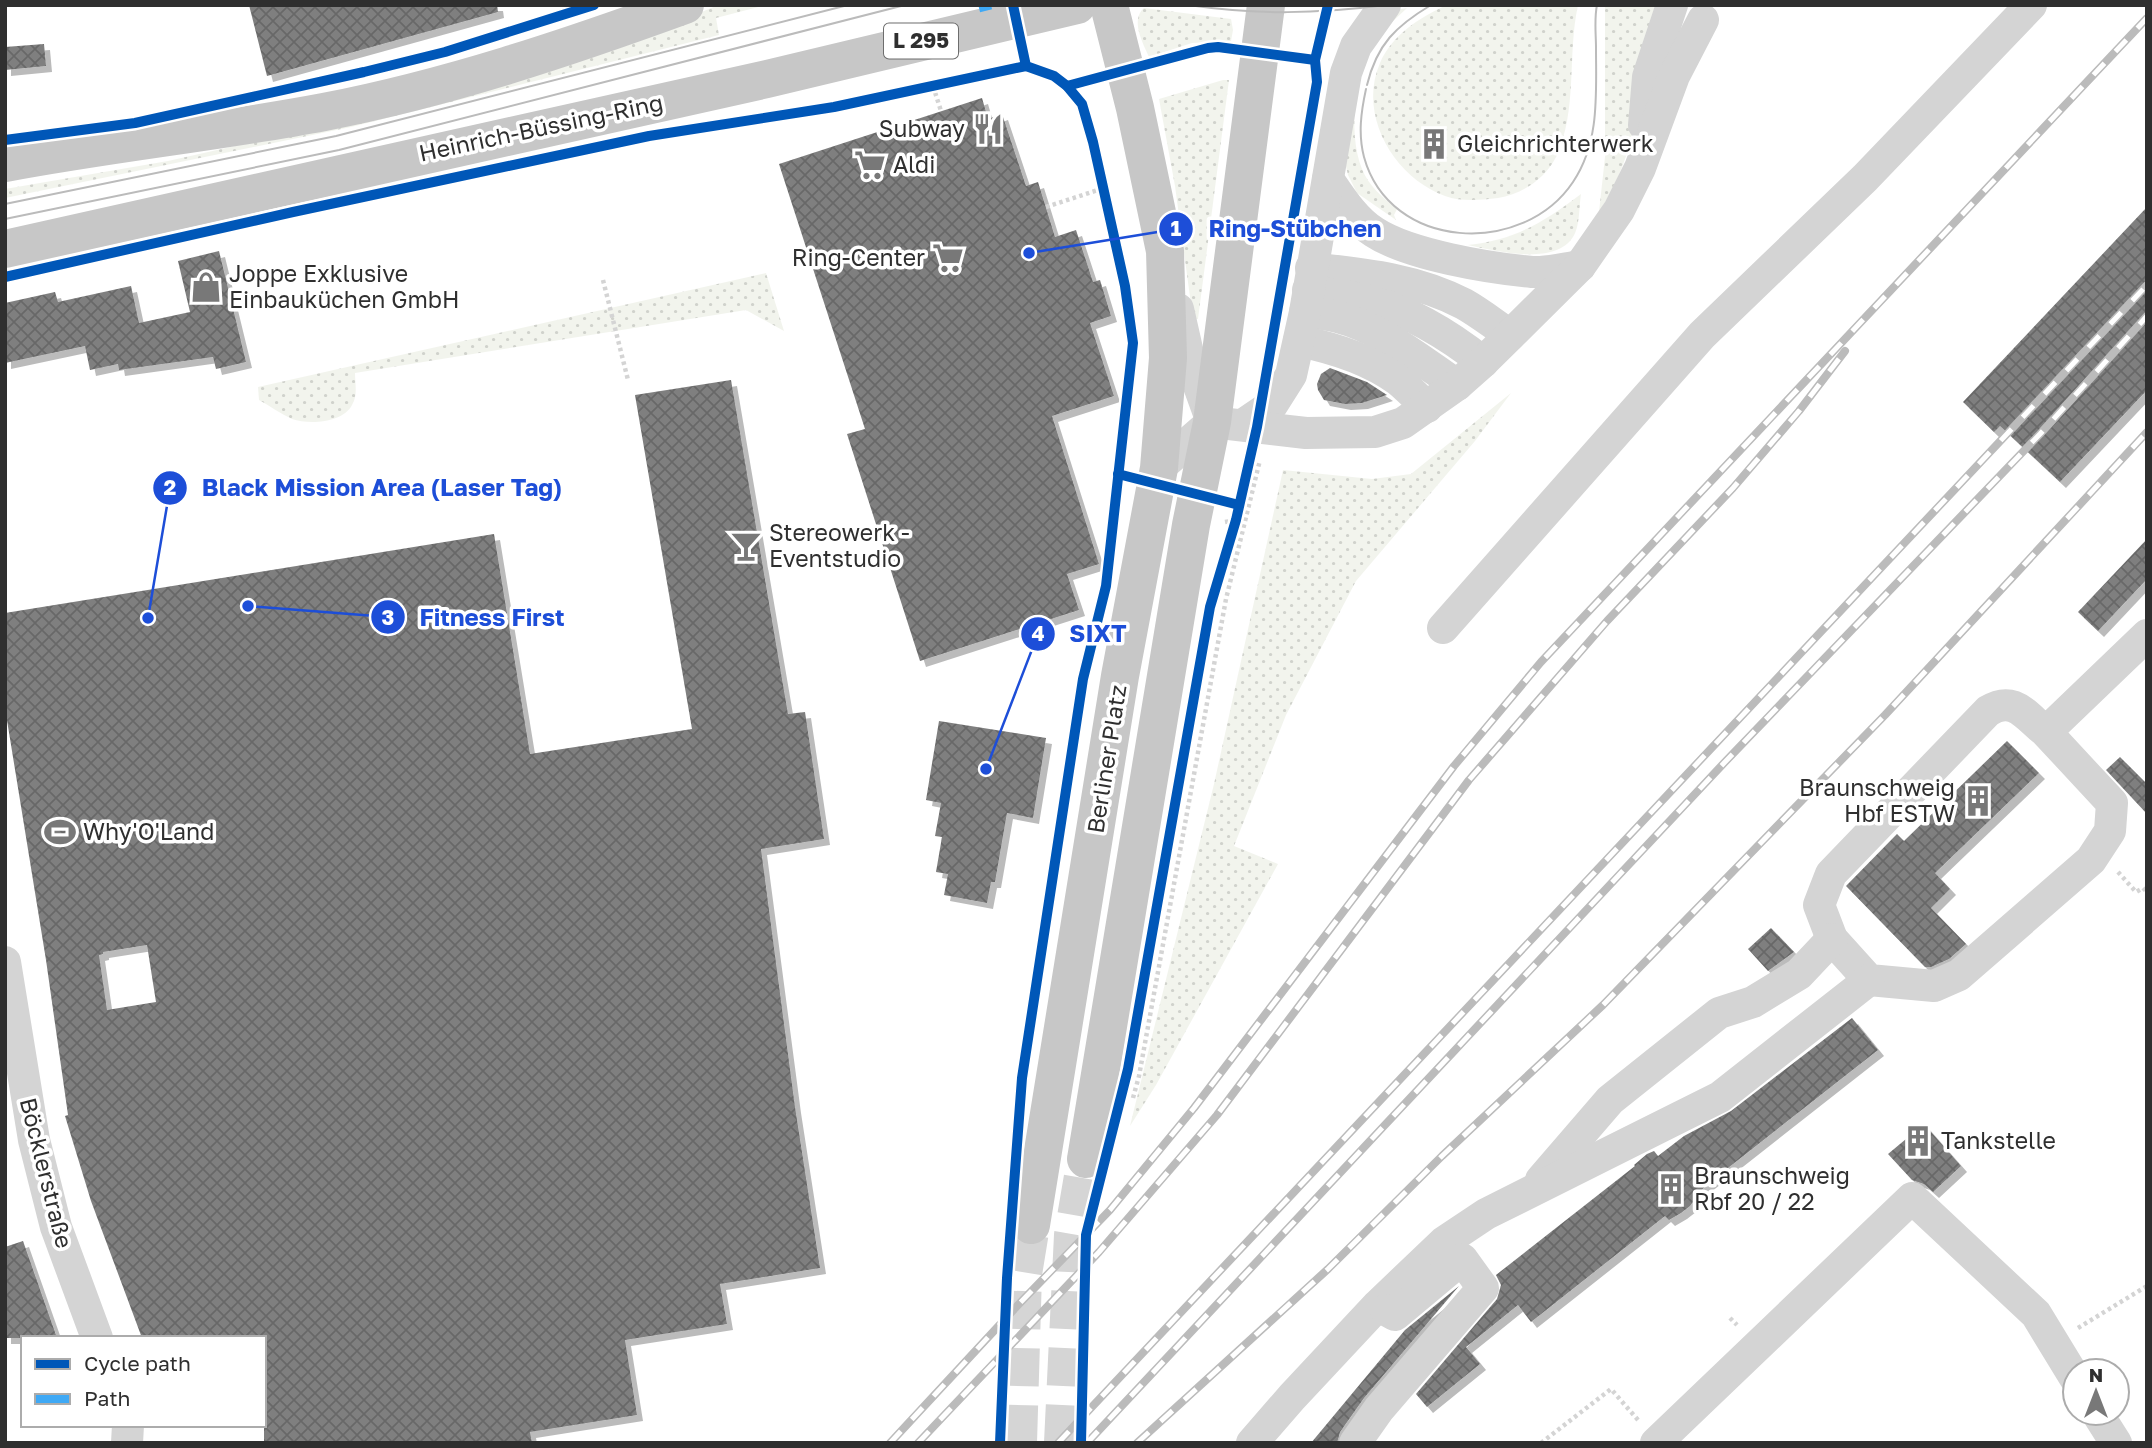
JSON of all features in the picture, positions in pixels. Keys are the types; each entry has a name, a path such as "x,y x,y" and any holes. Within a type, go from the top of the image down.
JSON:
{"main road":[{"path":"5,163 228,129 405,94 503,68 685,5"},
{"name":"Heinrich-Büssing-Ring","path":"5,249 766,79 1077,5"},
{"name":"Berliner Platz","path":"1031,1225 1120,676 1159,468 1168,358 1165,251 1110,5"},
{"name":"Berliner Platz","path":"1086,1159 1191,525 1238,424 1266,5"}],"street":[{"path":"1159,468 1272,405 1291,375 1346,73 1356,46 1385,5"},
{"path":"1640,168 1648,77 1672,5"},
{"path":"1443,628 1702,335 1865,178 2031,5"},
{"path":"1165,251 1189,358 1238,424 1307,433 1375,432 1403,423 1457,385 1483,362 1580,266 1619,210 1640,168 1674,76 1710,10"},
{"path":"1328,179 1353,214 1374,233 1412,249 1472,263 1534,272 1580,266"},
{"path":"1306,303 1378,275 1437,292 1466,305 1510,335"},
{"path":"1306,303 1373,302 1452,337 1483,362"},
{"path":"1306,303 1361,325 1410,353 1457,385"},
{"path":"1306,303 1334,348 1398,380 1427,407"},
{"path":"2046,732 2147,635"},
{"path":"1252,1443 1378,1306 1444,1242 1486,1214 1720,1097 1869,981 1934,986 1959,975 2091,860 2110,831 2112,803 2046,732 2011,704 2000,704 1988,711 1831,874 1819,905 1832,939 1869,981"},
{"path":"1530,1193 1610,1100 1719,1013 1753,1002 1798,974 1832,939"},
{"name":"Böcklerstraße","path":"5,962 34,1140 56,1227 96,1336"},
{"path":"1658,1441 1912,1198 2036,1314 2062,1357"},
{"path":"1355,1443 1379,1409 1483,1288 1462,1259 1395,1315 1378,1306"},
{"path":"2106,1427 2116,1443"}],"path":[{"path":"921,88 945,83"},
{"path":"933,86 941,111"},
{"path":"1046,207 1103,188"},
{"path":"603,280 628,380"},
{"path":"1214,596 1236,520 1238,424"},
{"path":"1132,1102 1139,1076 1226,599 1260,460"},
{"path":"1162,885 1180,785"},
{"path":"2118,872 2136,892 2143,888 2147,892"},
{"path":"1122,1094 1125,1082"},
{"path":"2054,1344 2147,1286"},
{"path":"1541,1443 1611,1389 1658,1441"}],"shaded area":[{"path":"718,5 766,5 716,18 719,35 351,127 5,198 5,189 168,161 354,119 683,20"},
{"path":"1447,5 1578,5 1570,101 1563,139 1546,172 1524,189 1507,196 1478,200 1458,199 1427,187 1396,160 1377,124 1373,104 1374,83 1385,53 1408,28"},
{"path":"1605,5 1658,5 1632,138 1612,189 1599,212 1605,157"},
{"path":"1144,8 1231,19 1231,41 1192,43 1149,57 1138,25 1140,13"},
{"path":"1407,8 1380,34 1371,48 1359,81 1355,118 1357,154 1362,169 1372,186 1397,209 1394,215 1396,220 1357,193 1348,175 1343,154 1354,75 1391,11"},
{"path":"1229,80 1198,319 1193,319 1175,186 1159,99"},
{"path":"1581,194 1575,233 1564,246 1553,251 1539,254 1508,253 1468,245 1515,234 1554,213"},
{"path":"766,273 784,331 746,310 355,373 356,393 352,405 341,416 325,421 292,419 259,400 258,387"},
{"path":"1511,393 1475,441 1356,581 1286,715 1234,846 1278,864 1156,1085 1130,1126 1214,784 1283,470 1372,479 1411,474"}],"building":[{"path":"249,5 497,5 498,12 267,76"},
{"path":"44,44 46,66 5,70 5,47"},
{"name":"Ring-Center","path":"982,98 988,119 1002,114 1026,186 1038,182 1055,237 1076,230 1093,282 1100,280 1111,316 1090,323 1114,396 1052,416 1099,564 1067,574 1079,610 920,661 847,434 865,429 779,164"},
{"path":"2147,207 2147,390 2060,482 2000,426 1994,432 1963,402"},
{"path":"219,251 246,362 216,369 213,357 119,370 118,364 90,370 85,346 5,363 5,303 55,292 58,302 131,286 139,323 190,312 178,261"},
{"path":"1330,368 1367,382 1387,395 1362,403 1345,404 1324,400 1317,384 1321,374"},
{"path":"731,380 788,714 805,712 824,839 761,849 795,1107 820,1268 720,1284 727,1324 625,1340 637,1415 530,1432 532,1443 264,1443 266,1336 141,1336 91,1201 65,1116 68,1115 46,960 5,708 5,613 494,534 530,754 692,729 635,395","holes":["147,945 156,1002 107,1010 99,955 103,952"]},
{"path":"2147,539 2147,579 2098,631 2078,612"},
{"path":"939,721 1046,738 1033,818 1007,813 995,882 991,882 987,903 944,895 948,874 936,872 942,837 935,836 941,803 926,800"},
{"path":"2007,741 2039,773 1935,873 1950,889 1931,908 1966,944 1949,959 1925,967 1846,886 1897,834 1904,841"},
{"path":"2120,757 2147,784 2147,814 2106,770"},
{"path":"1771,928 1794,952 1768,971 1748,949"},
{"path":"1852,1018 1878,1050 1705,1186 1690,1206 1669,1220 1665,1216 1531,1322 1518,1305 1466,1347 1480,1364 1427,1407 1416,1394 1497,1299 1501,1285 1496,1275 1647,1154 1654,1151 1658,1156 1684,1136 1731,1111"},
{"path":"1924,1124 1961,1166 1933,1192 1924,1184 1912,1180 1888,1154"},
{"path":"23,1241 56,1336 5,1338 5,1247"},
{"path":"1459,1286 1364,1398 1340,1432 1337,1443 1311,1443 1405,1330"}],"tunnel":[{"path":"1063,1443 1073,1235 1086,1159"},
{"path":"1018,1443 1023,1274 1031,1225"}],"tram line":[{"path":"5,204 336,136 848,5"},
{"path":"5,219 339,150 905,5"},
{"path":"1188,5 1287,12 1386,5"},
{"path":"1367,85 1382,47 1398,29 1431,5"},
{"path":"1366,89 1361,123 1364,157 1378,188 1401,211 1428,226 1460,233 1492,232 1523,223 1551,206 1573,182 1588,151 1595,117 1597,5"}],"railway":[{"path":"890,1443 1110,1210 1194,1108 1454,766 1541,662 2147,18"},
{"path":"1058,1443 2147,285"},
{"path":"1087,1443 1724,763 2040,434 2147,316"},
{"path":"918,1443 1099,1252 1217,1115 1469,780 1607,621 1733,488 1799,411 1845,351"},
{"path":"1137,1443 1328,1269 1442,1156 1603,1005 1885,715 2147,432"}],"marked path":[{"path":"979,8 991,5"}],"cycle path":[{"path":"5,140 135,123 364,72 445,52 594,5"},
{"path":"1000,1443 1007,1278 1022,1078 1083,679 1106,586 1133,343 1125,286 1082,104 1067,86 1054,76 1026,66 1013,5"},
{"path":"1081,1443 1086,1235 1128,1069 1210,607 1236,520 1257,427 1317,82 1315,60 1328,5"},
{"path":"1067,86 1208,48 1218,47 1315,60"},
{"path":"5,277 649,136 834,107 1026,66"},
{"path":"1118,474 1239,505"}],"place":[{"name":"Subway","path":"988,129"},
{"name":"Gleichrichterwerk","path":"1434,144"},
{"name":"Aldi","path":"870,165"},
{"name":"Ring-Stübchen","path":"1029,253"},
{"name":"Ring-Center","path":"948,258"},
{"name":"Joppe Exklusive Einbauküchen GmbH","path":"206,287"},
{"name":"Stereowerk - Eventstudio","path":"746,546"},
{"name":"Fitness First","path":"248,606"},
{"name":"Black Mission Area (Laser Tag)","path":"148,618"},
{"name":"SIXT","path":"986,769"},
{"name":"Braunschweig Hbf ESTW","path":"1978,801"},
{"name":"Why'O'Land","path":"60,832"},
{"name":"Tankstelle","path":"1918,1141"},
{"name":"Braunschweig Rbf 20 / 22","path":"1671,1189"}]}
